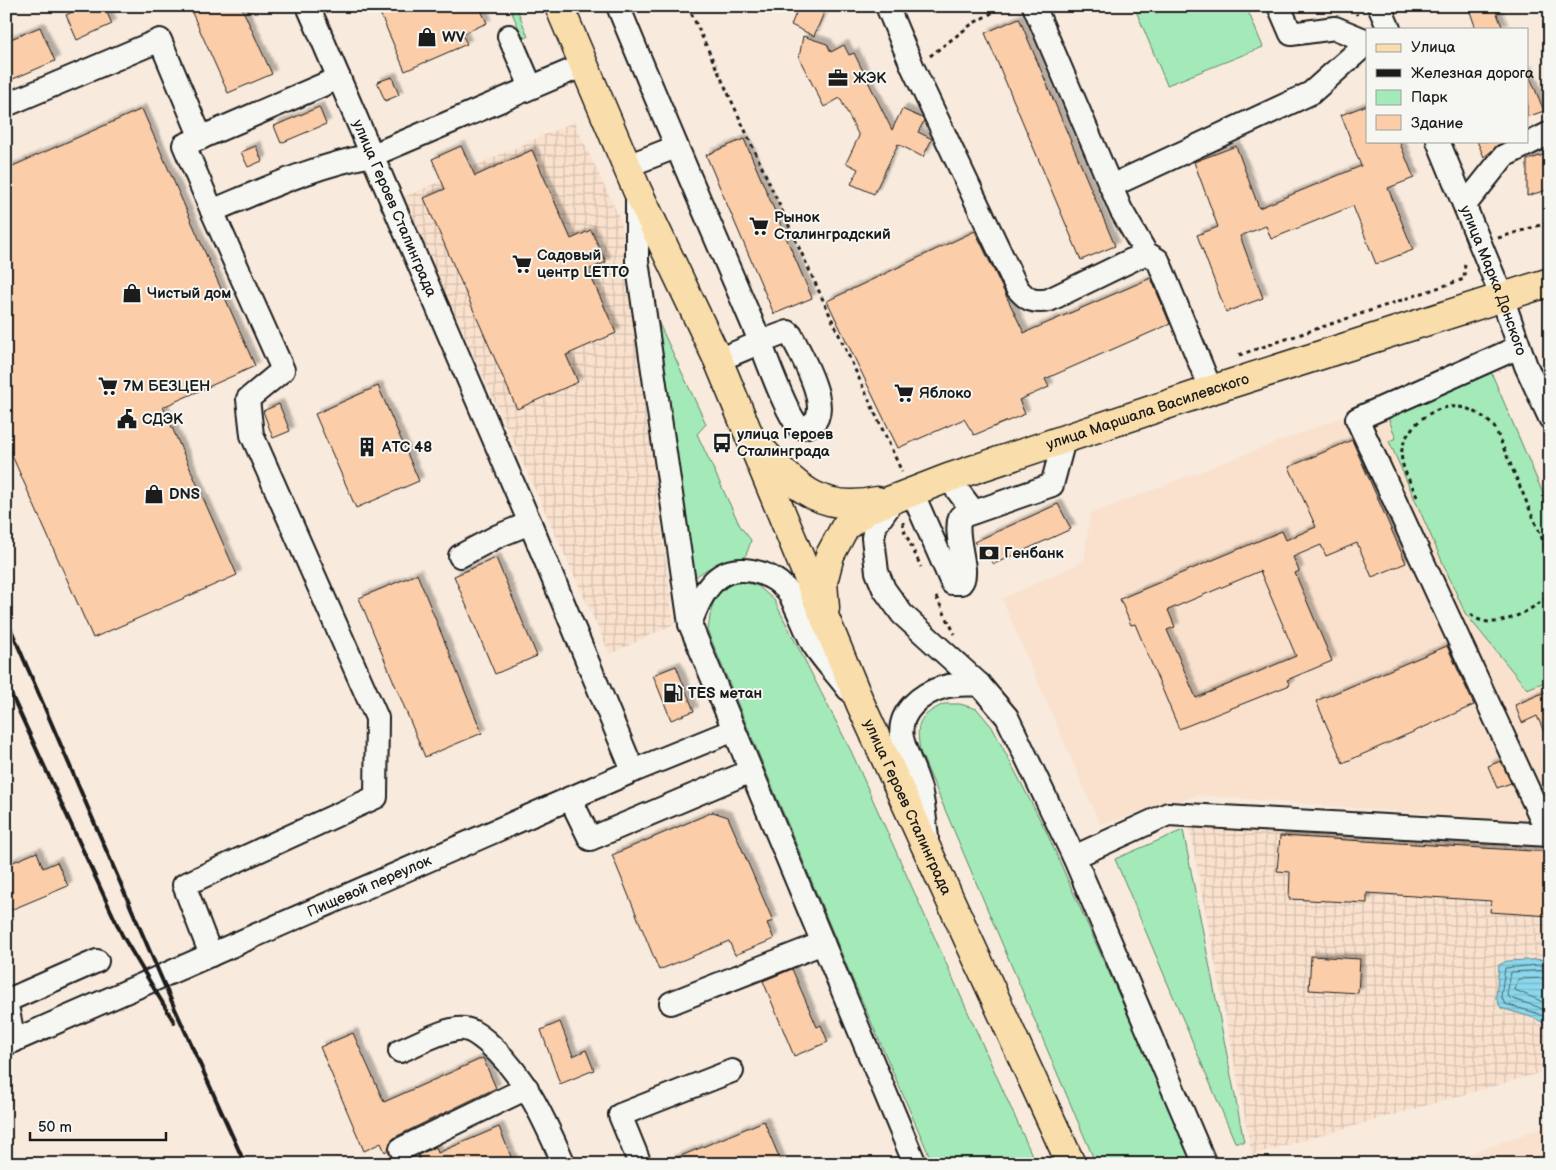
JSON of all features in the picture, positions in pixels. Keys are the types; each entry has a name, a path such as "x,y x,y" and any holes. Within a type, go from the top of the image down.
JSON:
{"main road":[{"name":"улица Героев Сталинграда","path":"559,6 632,178 718,360 861,705 1071,1164"},
{"name":"улица Маршала Василевского","path":"826,620 823,582 830,556 845,527 855,517 906,486 948,478 1064,440 1207,379 1502,298 1550,282"},
{"path":"746,428 789,480 809,494 836,505 864,504 906,486"}],"street":[{"name":"улица Героев Сталинграда","path":"308,6 530,523 633,770"},
{"path":"618,6 676,147 761,343 718,360"},
{"path":"887,6 913,68 1017,288 1025,298 1036,302 1049,300 1146,253"},
{"path":"1034,6 1121,210 1146,253 1158,260 1207,379"},
{"path":"1279,6 1290,34 1335,28 1366,42"},
{"path":"1379,6 1389,28"},
{"path":"509,36 531,87"},
{"path":"6,105 160,40 201,138"},
{"path":"1111,186 1311,93 1366,43"},
{"path":"212,211 308,172 344,160 372,155 584,65"},
{"path":"212,955 184,885 376,797 377,718 252,435 248,398 283,370 184,145 339,78"},
{"path":"1465,205 1504,156 1550,133"},
{"name":"улица Марка Донского","path":"1438,142 1481,244 1519,347 1550,418"},
{"path":"676,147 632,178 637,261 690,624 915,1164"},
{"path":"1074,857 1168,814 1550,835 1356,419 1519,347"},
{"path":"1064,440 1052,485 960,517 956,527 966,573 965,579 962,582 952,583 906,486 875,526 874,554 877,572 884,589 902,614 979,684 1007,717 1074,857 1205,1164"},
{"path":"948,478 974,512"},
{"path":"460,556 498,536 530,523"},
{"path":"690,624 704,593 716,579 736,570 755,570 774,578 788,590 814,645 861,705"},
{"path":"931,861 920,788 902,738 902,726 906,715 924,695 945,687 979,684"},
{"name":"Пищевой переулок","path":"10,1042 633,770 734,730"},
{"path":"570,798 590,838 751,771"},
{"path":"671,1003 823,943"},
{"path":"10,1042 6,1001 97,962"},
{"path":"400,1052 449,1031 464,1029 478,1035 499,1053 527,1088 540,1110 564,1164"},
{"path":"640,1164 620,1115 732,1071"},
{"path":"401,1149 527,1088"}],"path":[{"path":"688,6 902,473 906,486"},
{"path":"913,68 972,24 1004,6"},
{"path":"1207,379 1464,279 1465,257 1481,244 1550,222"},
{"path":"1421,505 1402,461 1406,439 1421,420 1432,412 1446,407 1460,407 1472,410 1485,418 1495,428 1550,557"},
{"path":"1466,608 1478,620 1490,622 1511,617 1528,610 1550,594"}],"shaded area":[{"path":"574,122 621,221 674,624 610,654 402,198"},
{"path":"1486,362 1550,504 1550,824 1198,795 1100,824 1002,599 1084,561 1090,514"},
{"path":"1189,825 1550,845 1550,1070 1252,1155"},
{"path":"1550,1125 1550,1164 1443,1164 1541,1128"}],"green space":[{"path":"509,6 516,6 528,37 523,38"},
{"path":"1134,6 1246,6 1263,47 1167,85"},
{"path":"656,317 706,424 697,434 740,526 751,540 746,554 740,560 714,566 692,579"},
{"path":"1491,372 1550,510 1550,680 1527,689 1465,613 1389,441 1396,438 1387,415"},
{"path":"740,581 758,586 774,600 851,751 1036,1164 933,1164 849,971 708,632 710,614 715,600 724,589"},
{"path":"944,704 960,704 977,709 992,727 1046,831 1194,1164 1096,1164 920,751 918,734 920,722 928,713"},
{"path":"1183,830 1244,1142 1235,1142 1115,859"}],"water":[{"path":"1550,959 1550,1026 1534,1018 1501,1008 1496,998 1499,965 1507,961"}],"building":[{"path":"85,6 104,6 112,24 77,40 66,15"},
{"path":"189,6 241,6 272,74 228,93"},
{"name":"WV","path":"377,6 479,6 487,23 462,34 467,44 405,71"},
{"path":"799,6 827,6 814,36 791,25"},
{"path":"1468,6 1494,6 1503,28 1476,28"},
{"path":"1019,18 1115,246 1081,260 985,33"},
{"path":"40,27 55,61 6,82 6,41"},
{"path":"803,36 827,44 831,52 844,45 849,55 854,53 892,130 902,109 922,118 924,121 918,132 932,139 923,157 898,144 874,194 851,184 858,169 846,163 859,136 840,98 824,107 799,58"},
{"path":"1528,72 1544,111 1528,117"},
{"path":"392,77 399,95 385,101 377,82"},
{"path":"1366,105 1366,142 1399,142 1414,178 1388,188 1413,250 1376,264 1353,206 1271,239 1266,226 1240,236 1263,298 1226,312 1197,235 1218,227 1194,162 1236,146 1259,208 1361,166 1341,115"},
{"path":"319,107 326,124 281,143 274,126"},
{"name":"7М БЕЗЦЕН","path":"142,109 255,366 163,407 237,575 93,638 6,442 6,169"},
{"name":"Рынок Сталинградский","path":"744,139 812,298 774,314 706,155"},
{"path":"1477,142 1503,142 1484,157"},
{"path":"256,146 262,161 248,167 241,152"},
{"path":"461,146 475,176 532,150 571,239 591,230 606,262 588,270 616,333 566,355 578,382 517,409 424,198 445,189 432,159"},
{"path":"1550,153 1550,189 1527,196 1527,160"},
{"path":"975,231 1024,333 1151,278 1170,324 1045,379 1049,387 1019,400 1025,414 974,435 964,419 898,448 827,301"},
{"name":"АТС 48","path":"378,386 419,481 356,508 315,414"},
{"path":"279,404 290,431 273,438 263,411"},
{"path":"1352,440 1406,563 1372,577 1357,543 1326,556 1321,545 1293,557 1299,571 1295,573 1332,661 1287,680 1290,685 1179,729 1135,624 1131,625 1120,599 1282,531 1286,540 1316,527 1289,467","holes":["1260,571 1296,656 1196,698 1167,630 1175,627 1168,610"]},
{"path":"1058,504 1071,529 994,564 974,542"},
{"path":"496,558 537,656 495,674 454,576"},
{"path":"417,574 482,733 425,757 359,598"},
{"path":"1447,646 1474,705 1343,763 1316,701"},
{"name":"TES метан","path":"676,666 694,711 671,720 653,675"},
{"path":"1550,690 1550,745 1537,716 1522,723 1515,705"},
{"path":"1501,761 1511,783 1497,788 1488,766"},
{"path":"713,812 728,817 773,921 767,923 774,939 735,955 729,941 659,970 612,855"},
{"path":"1280,836 1550,852 1550,916 1490,912 1491,901 1367,893 1367,903 1289,899 1290,872 1277,871"},
{"path":"37,852 43,868 57,862 68,886 6,912 6,865"},
{"path":"1311,956 1360,959 1358,993 1309,990"},
{"path":"792,969 817,1027 821,1025 828,1042 794,1056 763,981"},
{"path":"560,1022 573,1056 586,1050 594,1070 560,1084 541,1030"},
{"path":"353,1033 384,1102 483,1058 496,1088 395,1137 385,1152 381,1143 364,1151 320,1047"},
{"path":"764,1121 782,1164 662,1164"},
{"path":"499,1127 514,1164 413,1164 420,1161 418,1155 436,1147 438,1153"}],"railway":[{"path":"6,618 167,991 245,1164"},
{"path":"6,683 122,935 174,1022"}],"place":[{"name":"WV","path":"427,37"},
{"name":"ЖЭК","path":"838,78"},
{"name":"Рынок Сталинградский","path":"759,226"},
{"name":"Садовый центр LETTO","path":"522,264"},
{"name":"Чистый дом","path":"132,293"},
{"name":"7М БЕЗЦЕН","path":"108,386"},
{"name":"Яблоко","path":"904,393"},
{"name":"СДЭК","path":"127,419"},
{"name":"улица Героев Сталинграда","path":"722,443"},
{"name":"АТС 48","path":"367,447"},
{"name":"DNS","path":"154,494"},
{"name":"Генбанк","path":"989,553"},
{"name":"TES метан","path":"673,693"}]}
